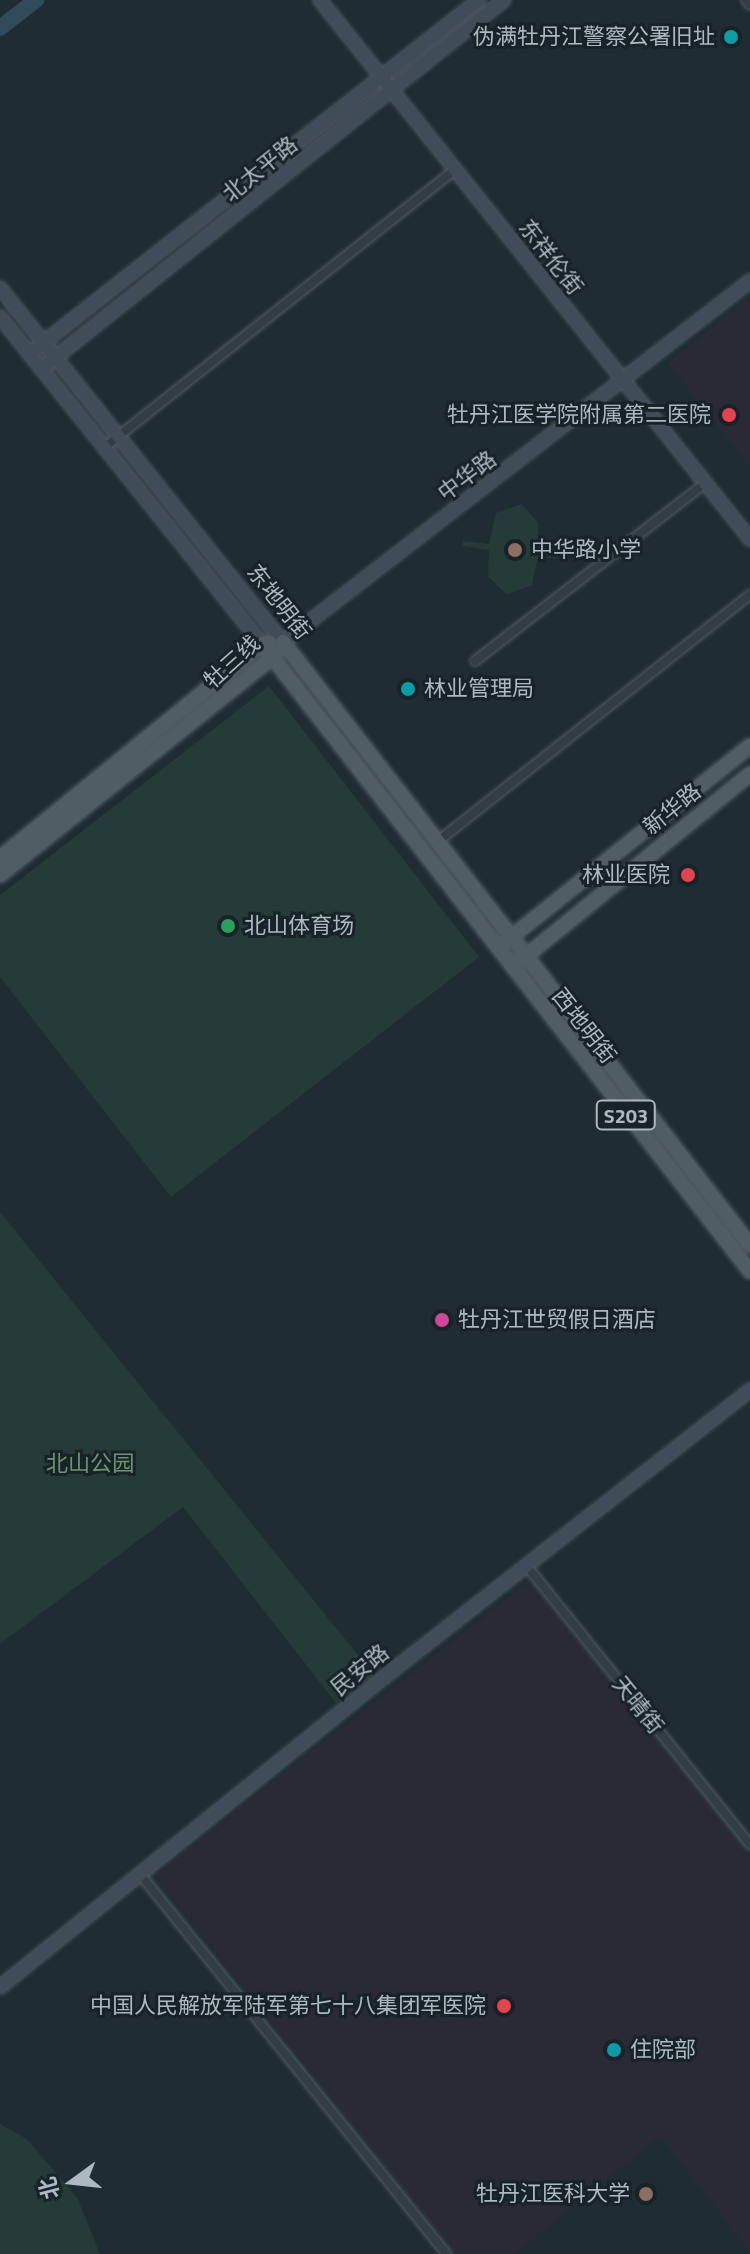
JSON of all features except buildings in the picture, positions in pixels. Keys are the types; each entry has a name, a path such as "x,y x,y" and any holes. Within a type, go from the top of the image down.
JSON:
{"main road":[{"name":"牡三线","path":"0,858 262,644 283,642"},
{"name":"牡三线","path":"0,875 274,660 283,642"},
{"name":"东地明街","path":"283,642 518,947"},
{"name":"东地明街","path":"262,644 503,959"},
{"path":"503,959 750,746"},
{"name":"新华路","path":"503,959 750,774"},
{"name":"西地明街","path":"518,947 750,1245"},
{"name":"西地明街","path":"503,959 750,1271"}],"street":[{"name":"东祥伦街","path":"320,0 750,539"},
{"name":"北太平路","path":"29,354 479,0"},
{"name":"北太平路","path":"41,369 504,0"},
{"path":"746,0 750,5"},
{"path":"105,447 456,169"},
{"name":"中华路","path":"283,642 750,281"},
{"name":"东地明街","path":"0,288 283,642"},
{"name":"东地明街","path":"0,317 262,644"},
{"path":"475,661 705,483"},
{"path":"437,842 750,595"},
{"name":"民安路","path":"0,1987 526,1565 750,1390"},
{"name":"天晴街","path":"526,1565 750,1845"},
{"path":"140,1874 447,2254"}],"shaded area":[{"name":"牡丹江医学院附属第二医院","path":"750,297 750,466 667,363"},
{"name":"中国人民解放军陆军第七十八集团军医院","path":"530,1580 750,1857 750,2252 660,2136 514,2254 455,2254 154,1875"}],"green space":[{"path":"521,504 538,522 538,549 559,553 558,559 538,556 532,585 507,595 488,576 489,550 463,546 463,541 489,544 496,513"},
{"name":"北山体育场","path":"269,686 479,957 171,1197 0,977 0,895"},
{"name":"北山公园","path":"0,1212 374,1675 336,1703 183,1507 0,1644"},
{"path":"0,2124 27,2139 78,2199 100,2254 0,2254"}],"waterway":[{"path":"0,28 36,0"}],"place":[{"name":"伪满牡丹江警察公署旧址","path":"731,37"},
{"name":"牡丹江医学院附属第二医院","path":"729,415"},
{"name":"中华路小学","path":"515,550"},
{"name":"林业管理局","path":"408,689"},
{"name":"林业医院","path":"688,875"},
{"name":"北山体育场","path":"228,926"},
{"name":"牡丹江世贸假日酒店","path":"442,1320"},
{"name":"中国人民解放军陆军第七十八集团军医院","path":"504,2006"},
{"name":"住院部","path":"614,2050"},
{"name":"牡丹江医科大学","path":"646,2194"}]}
